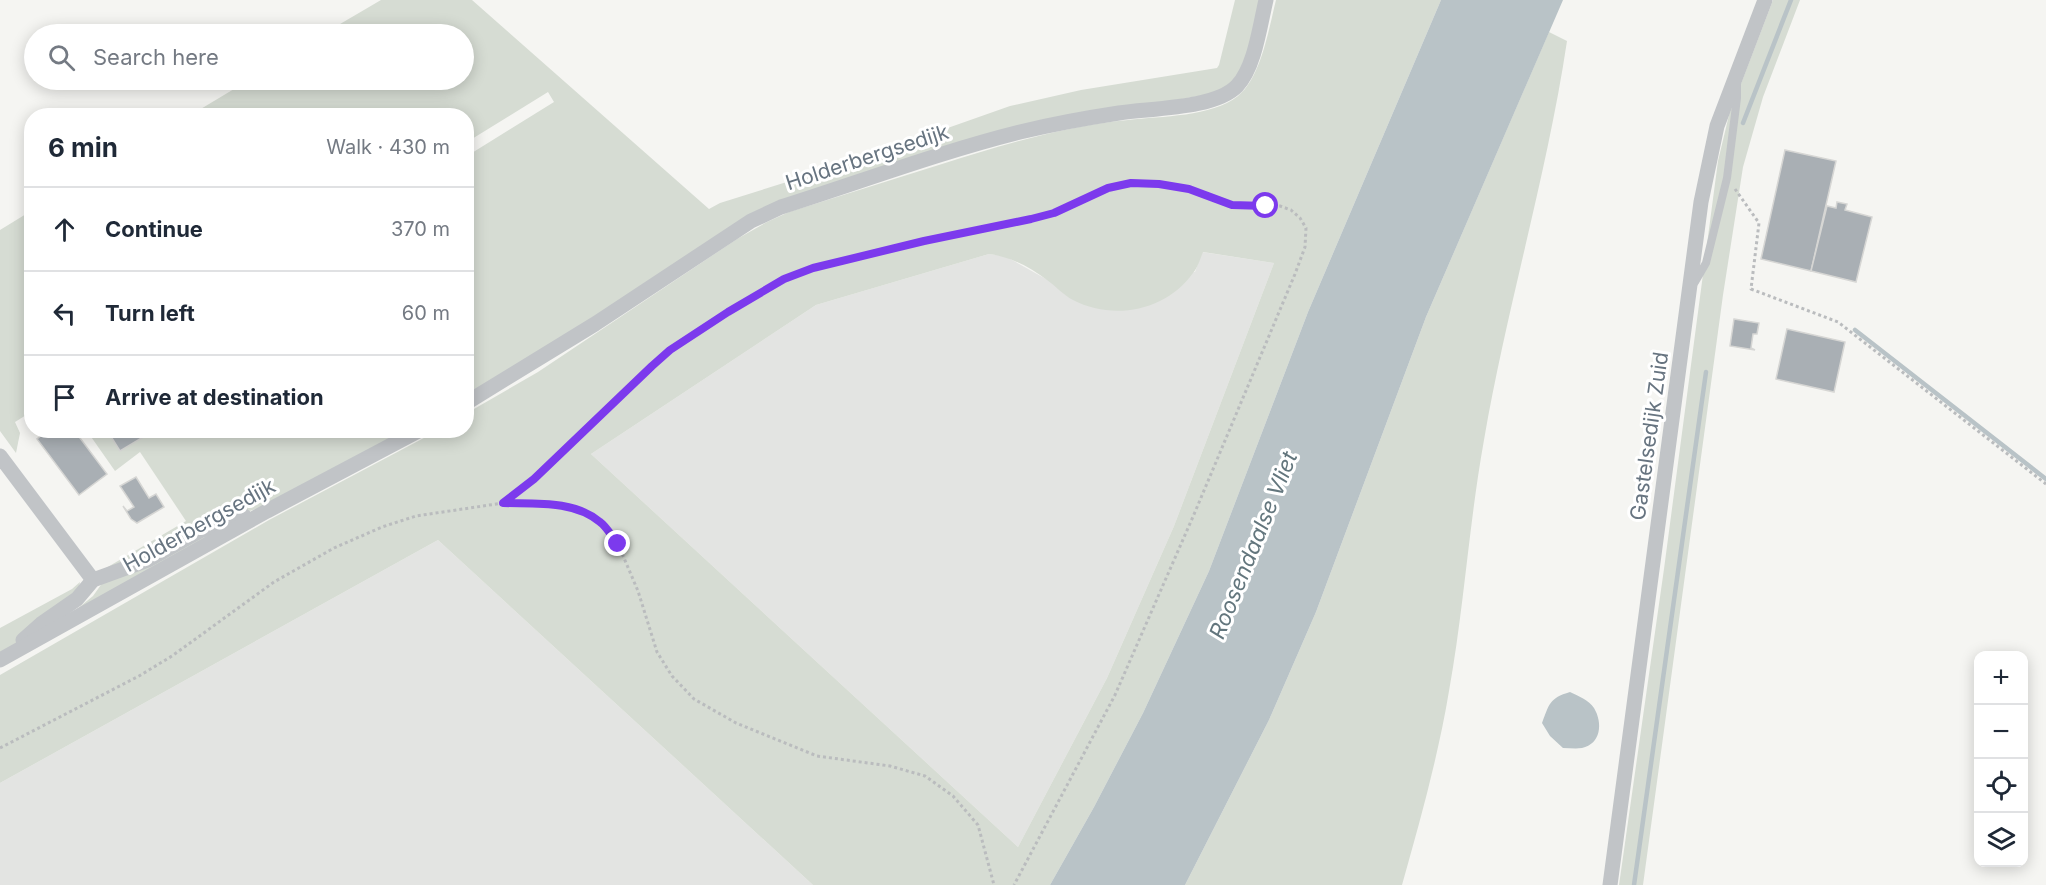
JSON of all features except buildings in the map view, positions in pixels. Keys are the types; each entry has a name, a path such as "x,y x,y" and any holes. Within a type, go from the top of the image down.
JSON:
{"street":[{"name":"Holderbergsedijk","path":"474,398 595,324 751,221 781,207 1018,132 1140,110 1197,104 1223,96 1237,86 1245,74 1256,46 1266,0"},
{"name":"Gastelsedijk Zuid","path":"1610,885 1701,202 1718,126 1765,0"},
{"name":"Holderbergsedijk","path":"2,659 267,511 405,438"},
{"path":"0,456 93,580"},
{"path":"2,659 41,624 77,599 93,580 148,560 200,531 237,518 267,511"}],"lane":[{"path":"1689,291 1706,263 1726,178 1737,98 1737,74"}],"path":[{"path":"1726,178 1759,223 1751,290 1838,322 2046,484"},
{"path":"503,503 534,479 670,350 775,284 803,272 924,241 1054,213 1108,188 1131,183 1159,184 1189,189 1232,205 1280,206 1291,210 1306,228 1305,248 1295,274 1200,501 1115,695 1014,885"},
{"path":"0,748 140,676 172,656 274,582 334,548 382,527 416,516 503,503 549,504 577,510 600,522 618,544 638,591 657,652 672,676 694,699 736,723 817,756 890,766 925,776 953,796 978,825 994,885"}],"shaded area":[{"path":"381,0 472,0 709,209 720,203 857,160 1010,106 1081,90 1217,68 1235,0 1264,0 1253,53 1227,91 1136,107 802,197 474,395 474,152 554,102 548,92 474,138 474,108 202,108 232,90 474,90 474,24 340,24"},
{"path":"1276,0 1441,0 1308,312 1209,571 1143,713 1050,885 813,885 438,540 0,783 0,675 269,520 424,438 474,438 474,409 538,372 737,239 789,212 1034,137 1104,123 1186,114 1214,108 1227,103 1246,88 1263,52","holes":["1203,252 1274,263 1174,526 1107,678 1018,847 591,454 816,305 989,254 1013,260 1027,267 1073,300 1105,310 1121,311 1154,304 1182,286 1198,266"]},
{"path":"1773,0 1800,0 1763,97 1743,167 1723,295 1643,885 1619,885 1718,161 1729,115"},
{"path":"1549,32 1567,41 1559,91 1493,390 1474,503 1459,628 1445,716 1402,885 1185,885 1269,720 1316,612 1426,317"},
{"path":"24,215 24,416 15,422 20,433 16,453 0,431 0,230"},
{"path":"1202,252 1274,263 1174,526 1107,678 1018,847 591,454 816,305 989,254 1005,256 1046,279 1195,272"},
{"path":"92,438 400,438 263,507 230,517 161,549 106,568 186,521 140,452 115,471"},
{"path":"233,524 71,614 93,596 103,582"},
{"path":"438,540 813,885 0,885 0,783"},
{"path":"80,582 79,588 0,660 0,628 72,589"}],"water":[{"name":"Roosendaalse Vliet","path":"1441,0 1563,0 1426,317 1316,612 1269,720 1185,885 1050,885 1143,713 1209,571 1308,312"},
{"path":"1570,692 1592,705 1599,720 1597,738 1582,748 1563,748 1550,736 1542,723 1551,703"}],"waterway":[{"path":"1743,123 1791,0"},
{"path":"1855,330 2046,479"},
{"path":"1634,885 1706,372"}],"route":[{"path":"618,544 600,522 577,510 549,504 503,503 534,479 670,350 784,279 813,268 1054,213 1108,188 1131,183 1159,184 1189,189 1232,205 1266,206"}]}
